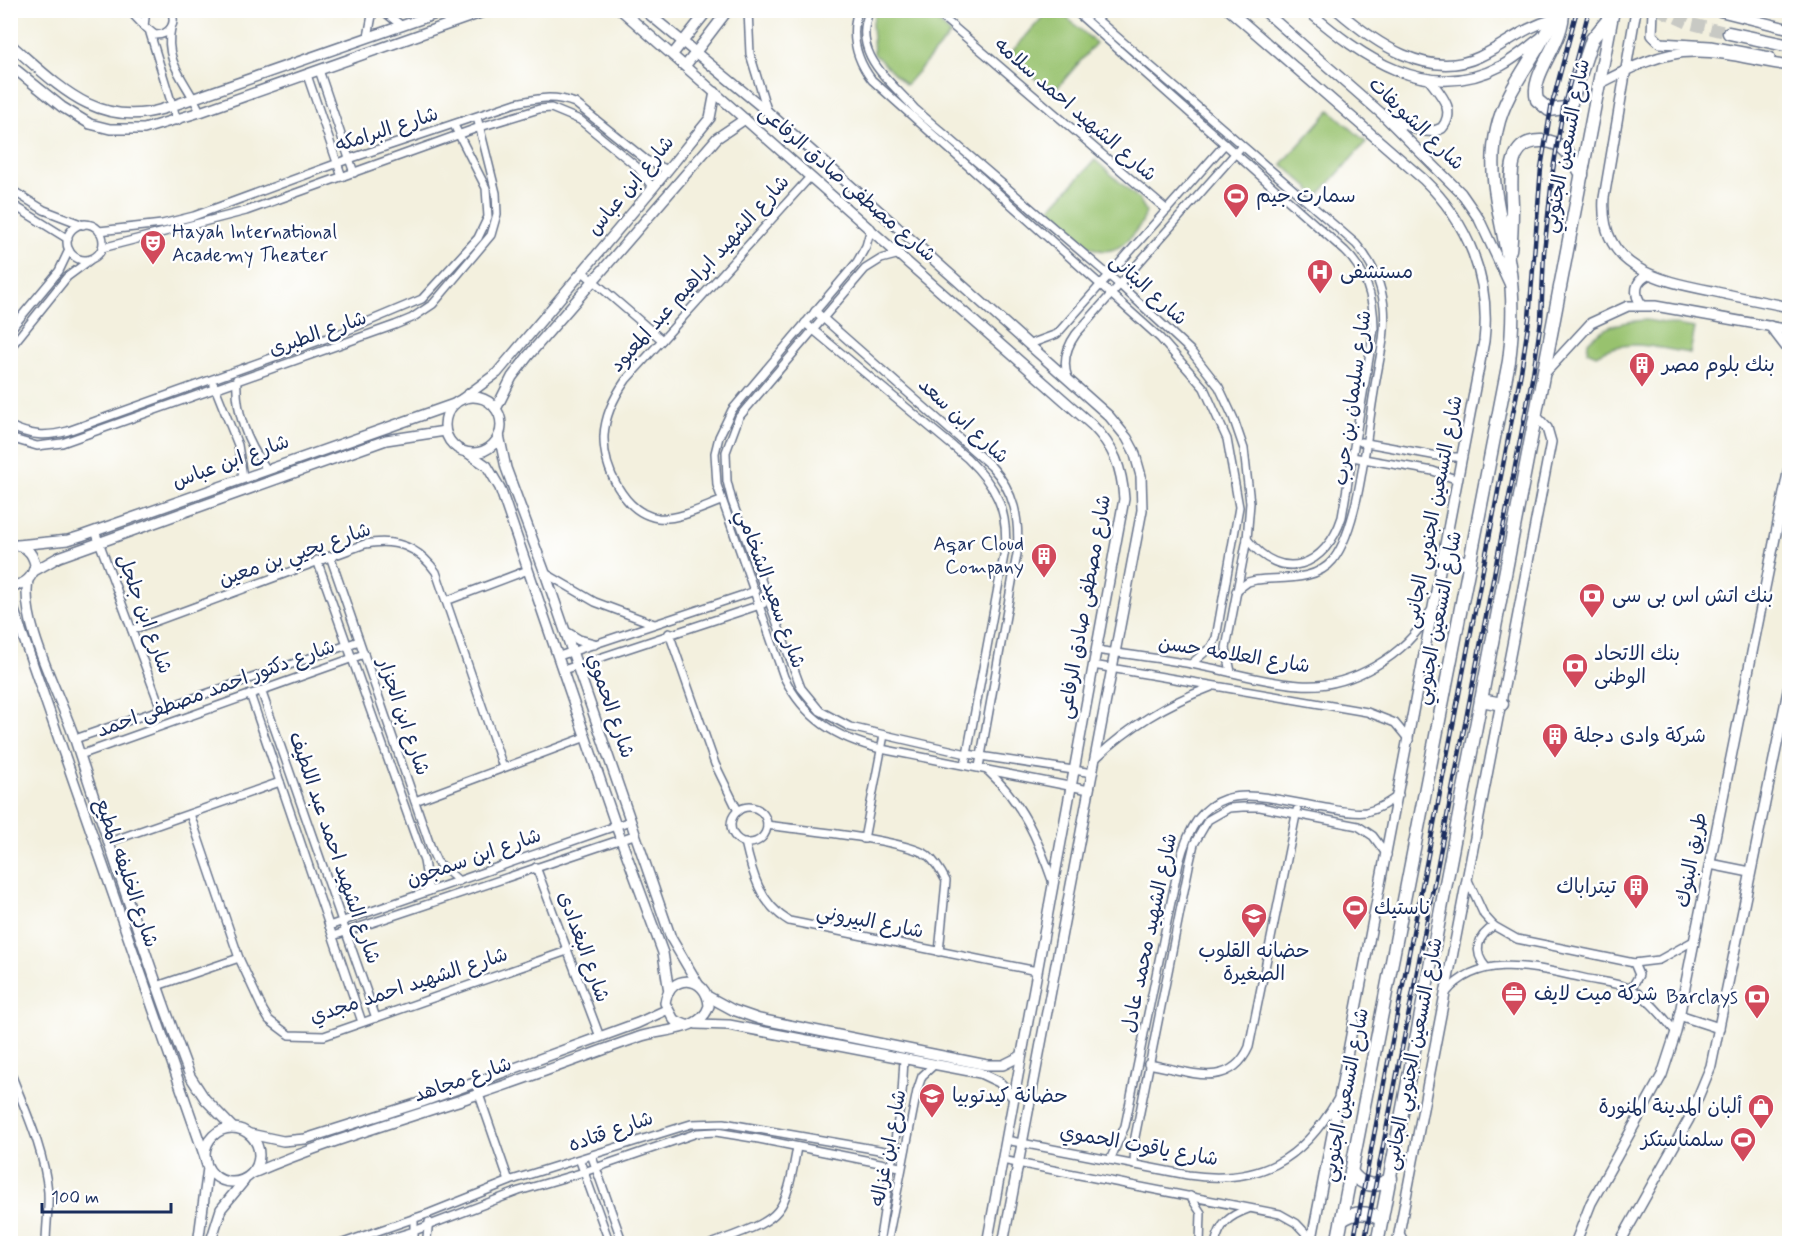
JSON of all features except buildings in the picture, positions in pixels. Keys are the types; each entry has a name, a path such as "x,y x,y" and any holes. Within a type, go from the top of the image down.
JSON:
{"highway":[{"path":"1558,13 1560,34 1535,84 1537,100 1549,110 1565,108 1571,103 1592,39 1612,13"},
{"name":"شارع التسعين الجنوبي","path":"1337,1244 1509,361 1512,336 1512,288 1496,207 1493,147 1504,106 1558,13"},
{"name":"شارع التسعين الجنوبي","path":"1377,1244 1612,13"},
{"path":"1729,33 1790,46"},
{"path":"1509,264 1512,225 1510,180 1512,162 1518,150 1539,140 1559,145 1567,151 1582,175"},
{"path":"1443,558 1470,563"},
{"path":"1481,700 1502,704"},
{"path":"1351,1170 1357,1179 1366,1184 1382,1183 1391,1178"},
{"path":"1342,1220 1359,1213 1371,1214 1382,1220"}],"street":[{"path":"129,10 150,33 177,120"},
{"path":"144,26 146,10"},
{"path":"368,37 374,10"},
{"path":"382,10 402,26"},
{"path":"10,44 53,81 94,108 103,112 142,114 172,106 447,10"},
{"path":"10,65 62,107 90,124 129,130 161,126 489,10"},
{"name":"شارع مصطفى صادق الرفاعى","path":"621,10 1092,425 1105,438 1119,461 1124,498 987,1244"},
{"name":"شارع مصطفى صادق الرفاعى","path":"644,10 768,112 1068,378 1119,426 1134,451 1142,476 1142,510 1005,1242"},
{"path":"673,54 708,10"},
{"path":"686,65 728,10"},
{"path":"748,10 750,54 768,112"},
{"name":"شارع البتانى","path":"858,10 854,32 858,57 872,80 1160,338 1204,388 1227,439 1233,459 1238,515 1219,628 1211,647 1191,664"},
{"name":"شارع البتانى","path":"870,10 866,39 872,62 915,109 1120,285 1190,350 1209,372 1227,401 1247,465 1250,503 1247,539 1226,648 1231,672"},
{"name":"شارع الشهيد احمد سلامه","path":"934,10 1167,210"},
{"name":"شارع سليمان بن حرب","path":"1074,10 1356,244 1376,275 1383,297 1385,321 1363,459 1348,528 1333,560 1313,575 1256,580 1248,582 1236,591"},
{"name":"شارع سليمان بن حرب","path":"1086,10 1102,31 1234,156 1345,251 1367,283 1374,308 1374,329 1342,517 1337,533 1320,555 1303,564 1279,562 1255,549 1247,539"},
{"name":"شارع التسعين الجنوبي الجانبى","path":"1229,10 1434,189 1467,238 1482,280 1486,325 1399,795 1312,1242"},
{"name":"شارع الشويفات","path":"1263,10 1382,114 1470,204 1512,288"},
{"name":"شارع الشويفات","path":"1307,10 1371,60 1429,79 1468,78 1486,72 1502,65 1546,34"},
{"path":"1337,10 1370,38 1401,55 1438,63 1476,58 1526,28 1558,13"},
{"path":"1636,10 1604,198 1605,227 1620,253 1648,275 1686,286 1790,307"},
{"path":"1653,10 1652,35 1660,43 1710,46 1790,64"},
{"path":"1714,10 1790,29"},
{"path":"173,12 169,42 172,61 200,112"},
{"path":"150,33 161,35 171,28"},
{"path":"1599,84 1664,56 1694,52 1790,64"},
{"path":"319,70 354,173"},
{"path":"307,75 342,177"},
{"path":"1382,114 1424,131 1437,131 1442,128 1449,117 1449,110 1429,79"},
{"name":"شارع ابن عباس","path":"14,544 68,540 458,401 497,373 668,170 710,118 715,92"},
{"name":"شارع البرامكه","path":"99,231 174,222 243,200 349,159 530,100 564,99 585,110 646,160 668,170"},
{"name":"شارع البرامكه","path":"102,248 246,211 480,127 529,111 551,108 580,120 596,132 642,172 653,188"},
{"path":"909,114 915,109"},
{"name":"شارع الطبرى","path":"10,438 37,446 62,443 412,318 433,304 491,234 497,214 496,193 477,117"},
{"name":"شارع ابن عباس","path":"496,409 512,377 593,281 717,138 745,119"},
{"name":"شارع الطبرى","path":"10,426 34,435 56,435 238,371 384,316 422,299 478,238 489,207 486,188 454,125"},
{"path":"1030,344 1057,334 1230,138"},
{"path":"1068,378 1065,369 1066,350 1071,342 1241,147"},
{"name":"شارع الشهيد ابراهيم عبد المعبود","path":"721,501 672,518 645,515 634,508 622,495 606,456 604,436 607,417 615,395 626,380 810,177"},
{"path":"10,189 44,210 99,231 102,248 67,277 10,348"},
{"path":"243,200 246,211"},
{"path":"10,203 68,239"},
{"path":"10,330 59,271 69,250 68,239 72,231 83,225"},
{"name":"شارع سعيد الشخامي","path":"871,228 866,246 857,262 744,395 724,423 719,437 715,468 721,501 784,677 799,702 813,718 835,734 881,749 1089,790"},
{"path":"69,250 77,258 90,260"},
{"name":"شارع سعيد الشخامي","path":"900,254 881,259 865,269 740,417 726,453 727,481 763,588 795,672 808,698 820,711 840,724 967,754 1093,772"},
{"path":"583,272 662,340"},
{"path":"1642,305 1637,297 1636,288 1640,280 1648,275"},
{"path":"1544,374 1591,323 1615,310 1642,305 1790,330"},
{"name":"شارع ابن سعد","path":"815,311 983,458 1001,478 1013,501 1019,528 981,756 982,768"},
{"path":"384,316 387,327"},
{"name":"شارع ابن سعد","path":"805,323 967,458 992,486 1003,509 1006,536 997,598 965,765"},
{"path":"1770,326 1790,352"},
{"path":"238,371 238,407 253,449 266,468"},
{"path":"212,380 238,445 243,477"},
{"path":"481,398 496,409 501,426 499,435 490,447 476,453 468,453 454,446 445,431 446,416 458,401 481,398"},
{"name":"شارع التسعين الجنوبي الجانبى","path":"1397,1244 1442,997 1502,704 1551,442 1547,428 1536,416"},
{"name":"شارع ابن عباس","path":"34,571 59,557 386,440 445,431"},
{"name":"شارع الحموي","path":"499,435 506,468 573,651 671,938 698,984"},
{"path":"1355,440 1443,457 1462,457"},
{"name":"شارع الحموي","path":"468,453 487,466 500,488 616,826 663,954 669,992"},
{"path":"1352,457 1440,472 1458,480"},
{"name":"طريق البنوك","path":"1575,1244 1591,1203 1662,1075 1676,1032 1790,463"},
{"name":"شارع ابن جلجل","path":"95,531 161,709"},
{"name":"شارع يحيي بن معين","path":"132,630 330,556 379,541 406,545 429,562 435,572 502,767"},
{"path":"10,585 22,585 28,580 34,571 35,564 30,551 14,544"},
{"name":"شارع ابن الجزار","path":"330,556 437,862 459,881"},
{"name":"شارع ابن الجزار","path":"317,561 423,861 429,891"},
{"path":"446,601 528,570"},
{"path":"545,573 604,607 654,624"},
{"name":"شارع الخليفه المطيع","path":"28,580 27,600 31,624 75,739 176,1039 197,1088 233,1128"},
{"path":"559,656 763,588"},
{"name":"شارع العلامه حسن","path":"1096,650 1191,664 1301,685 1318,685 1347,678 1391,657 1403,647 1424,622 1436,596"},
{"path":"997,598 1008,601"},
{"name":"شارع الخليفه المطيع","path":"10,600 207,1164 198,1244"},
{"path":"563,670 669,633 769,602"},
{"path":"566,632 579,640 594,644"},
{"path":"669,633 715,764 738,811"},
{"name":"شارع دكتور احمد مصطفى احمد","path":"75,739 359,641"},
{"name":"شارع دكتور احمد مصطفى احمد","path":"80,755 364,654"},
{"name":"شارع العلامه حسن","path":"1094,665 1367,712 1395,723 1409,740"},
{"path":"1618,1244 1696,1105 1711,1066 1790,681"},
{"path":"1095,759 1124,733 1157,710 1212,687"},
{"name":"شارع الشهيد احمد عبد اللطيف","path":"261,690 376,1018"},
{"name":"شارع الشهيد احمد عبد اللطيف","path":"250,694 362,1022"},
{"path":"864,839 884,735"},
{"path":"415,801 586,737"},
{"path":"982,768 1007,789 1025,815 1039,842 1053,883"},
{"path":"109,842 280,782"},
{"name":"شارع الشهيد محمد عادل","path":"1110,1160 1125,1126 1186,834 1206,808 1218,802 1245,795 1361,813 1380,807 1399,795"},
{"path":"1139,1063 1222,1075 1239,1065 1244,1057 1249,1047 1299,804"},
{"path":"751,807 759,810 767,825 761,837 754,842 745,842 735,835 732,826 733,818 738,811 751,807"},
{"name":"شارع الشهيد محمد عادل","path":"1134,1165 1134,1147 1149,1064 1192,851 1208,820 1229,808 1243,807 1358,825 1373,836 1387,855"},
{"name":"شارع الشهيد احمد مجدي","path":"190,814 240,958 269,1020 289,1035 324,1036 567,951"},
{"name":"شارع ابن سمجون","path":"329,926 630,821"},
{"path":"767,825 864,839 917,850 927,855 941,870 947,893 939,952"},
{"name":"شارع ابن سمجون","path":"333,936 634,835"},
{"name":"شارع البيروني","path":"745,842 757,885 778,914 789,921 1037,971"},
{"path":"1710,864 1750,872"},
{"name":"شارع البغدادى","path":"536,867 600,1037"},
{"path":"1467,876 1476,902 1494,926 1517,939 1634,963 1659,960 1695,940"},
{"path":"1486,967 1478,953 1478,944 1486,930 1494,926"},
{"path":"1164,933 1175,935"},
{"path":"158,986 240,958"},
{"path":"1631,989 1639,975 1634,963"},
{"path":"1442,997 1458,981 1486,967 1510,965 1631,989 1649,1002 1676,1032"},
{"path":"709,997 707,1014 690,1025 674,1020 666,1010 669,992 682,982 698,984 709,997 733,1010 759,1019 987,1065 1003,1065 1022,1056"},
{"name":"شارع مجاهد","path":"250,1134 283,1141 305,1139 475,1083 666,1010"},
{"path":"1679,1015 1719,1028"},
{"name":"شارع مجاهد","path":"249,1175 305,1151 479,1094 647,1034 690,1025 729,1025 986,1075 999,1082 1014,1098"},
{"path":"165,1042 176,1039"},
{"path":"894,1057 896,1046"},
{"name":"شارع ابن غزاله","path":"879,1244 903,1094 904,1059"},
{"name":"شارع ابن غزاله","path":"887,1244 902,1154 919,1082 926,1071 934,1065"},
{"path":"10,1071 30,1119 45,1169 48,1193 46,1244"},
{"path":"475,1083 509,1181 519,1191"},
{"name":"شارع ياقوت الحموي","path":"1006,1140 1210,1178 1260,1172 1284,1161 1305,1145 1325,1121 1340,1095"},
{"name":"شارع قتاده","path":"340,1244 430,1213 509,1181 580,1161 678,1126 707,1122 902,1154"},
{"path":"210,1244 221,1209 249,1175 259,1157 255,1141 250,1134 233,1128 224,1129 209,1141 207,1164 221,1180 238,1182 249,1175"},
{"name":"شارع قتاده","path":"371,1244 414,1231 507,1195 584,1172 684,1136 707,1132 900,1167"},
{"path":"711,1244 764,1222 779,1212 788,1196 797,1147"},
{"path":"592,1157 623,1244"},
{"name":"شارع ياقوت الحموي","path":"1002,1160 1287,1217 1312,1242"},
{"path":"580,1161 610,1244"},
{"path":"507,1195 509,1181"},
{"path":"1190,1196 1201,1213 1200,1244"},
{"path":"1215,1244 1223,1223 1231,1215 1248,1209"},
{"path":"426,1244 430,1213"},
{"path":"414,1218 414,1244"},
{"path":"1399,1232 1406,1244"}],"green space":[{"path":"876,11 926,11 951,34 906,85 874,54 872,25"},
{"path":"1048,11 1059,11 1096,43 1052,94 1009,55"},
{"path":"1330,110 1366,142 1318,196 1282,164"},
{"path":"1095,160 1139,199 1146,211 1142,223 1129,239 1118,248 1107,251 1086,245 1075,238 1047,212"},
{"path":"1646,320 1695,328 1690,353 1642,345 1619,346 1596,355 1587,351 1588,342 1607,328 1630,321"}],"tunnel":[{"path":"1660,10 1688,23 1729,33"}],"railway":[{"path":"1353,1244 1521,372 1529,319 1541,168 1551,108 1577,10"},
{"path":"1364,1244 1533,374 1541,320 1544,252 1553,170 1563,109 1589,10"}],"place":[{"name":"سمارت جيم","path":"1236,219"},
{"name":"Hayah International Academy Theater","path":"153,266"},
{"name":"مستشفى","path":"1320,295"},
{"name":"بنك بلوم مصر","path":"1642,388"},
{"name":"Aqar Cloud Company","path":"1044,579"},
{"name":"بنك اتش اس بى سى","path":"1592,619"},
{"name":"بنك الاتحاد الوطنى","path":"1575,689"},
{"name":"شركة وادى دجلة","path":"1555,759"},
{"name":"تيتراباك","path":"1636,910"},
{"name":"ناستيك","path":"1355,931"},
{"name":"حضانه القلوب الصغيرة","path":"1254,939"},
{"name":"شركة ميت لايف","path":"1514,1017"},
{"name":"Barclays","path":"1757,1020"},
{"name":"حضانة كيدتوبيا","path":"932,1119"},
{"name":"ألبان المدينة المنورة","path":"1761,1130"},
{"name":"سلمناستكز","path":"1743,1163"}]}
